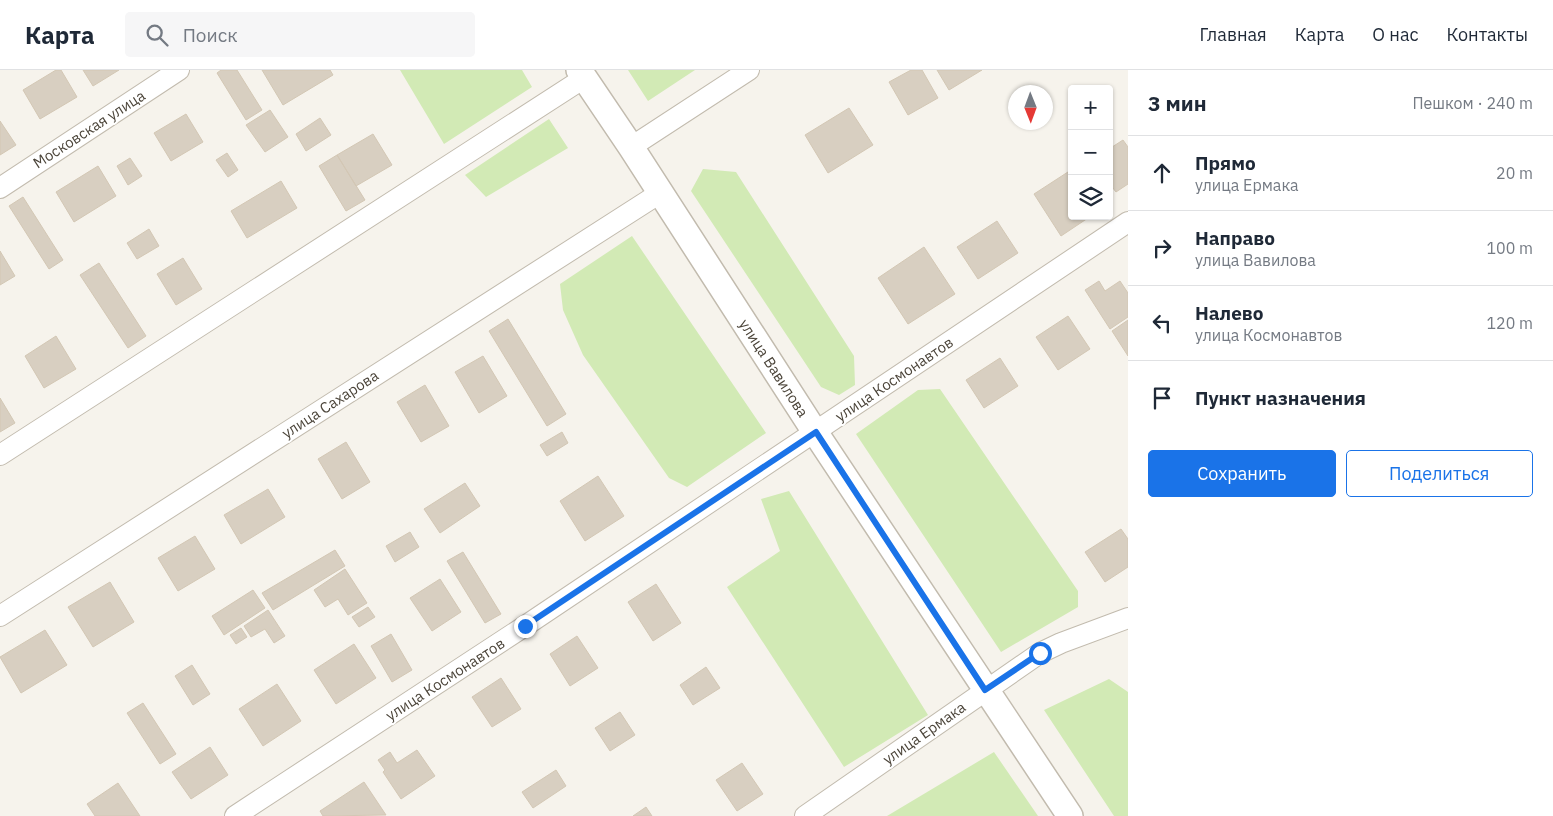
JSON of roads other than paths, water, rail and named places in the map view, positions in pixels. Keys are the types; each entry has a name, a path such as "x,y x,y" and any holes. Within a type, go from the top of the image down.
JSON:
{"street":[{"name":"Московская улица","path":"0,188 178,70"},
{"path":"631,146 749,70"},
{"path":"0,455 581,74"},
{"name":"улица Вавилова","path":"581,74 631,146 985,690 1070,816"},
{"name":"улица Сахарова","path":"0,616 660,193"},
{"name":"улица Космонавтов","path":"234,816 525,626 1128,222"},
{"name":"улица Ермака","path":"805,816 1040,653 1061,643 1128,618"}]}
